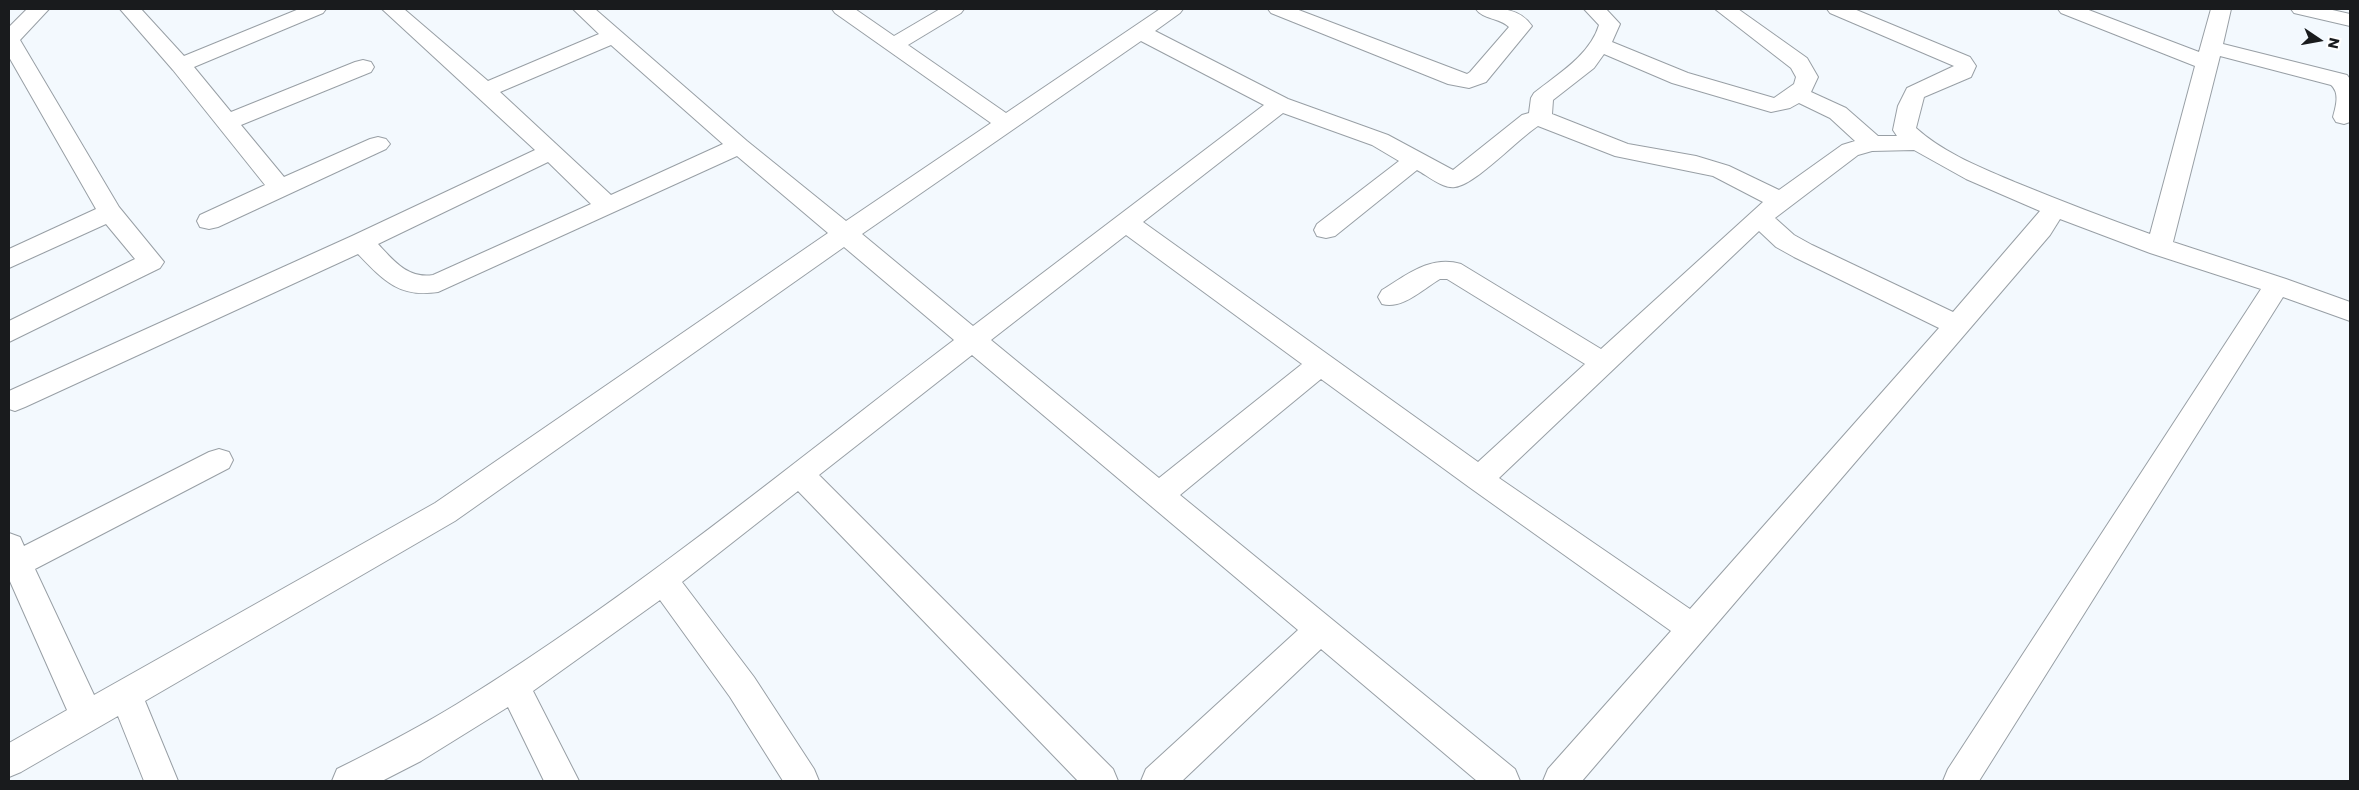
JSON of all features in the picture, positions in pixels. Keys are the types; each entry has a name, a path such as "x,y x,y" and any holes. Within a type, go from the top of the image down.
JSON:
{"street":[{"path":"9,16 24,9"},
{"path":"9,332 151,262 110,212 9,39 39,9"},
{"path":"181,65 316,9"},
{"path":"392,9 485,90 606,205"},
{"path":"583,9 739,146 1503,781"},
{"path":"842,9 1007,124"},
{"path":"894,45 954,9"},
{"path":"9,761 445,512 1173,9"},
{"path":"1278,9 1456,79 1469,81 1478,77 1520,26 1512,18 1486,9"},
{"path":"1540,118 1542,98 1586,63 1607,34 1610,24 1594,9"},
{"path":"1729,12 1760,9"},
{"path":"1837,9 1955,58 1965,66 1963,72 1915,93 1911,99 1904,130 1917,143 1957,164 2054,208 2158,247 2277,285 2350,312"},
{"path":"2068,9 2209,55 2340,80 2346,88 2349,101 2344,117"},
{"path":"2158,247 2221,9"},
{"path":"2301,9 2350,20"},
{"path":"141,11 181,65 280,188"},
{"path":"1599,44 1680,78 1765,103 1780,105 1805,86 1807,78 1805,70 1798,63 1729,12"},
{"path":"1141,32 1280,104 1380,140 1441,176 1457,179 1530,120 1540,118 1623,151 1696,164 1721,171 1780,201"},
{"path":"485,90 613,36"},
{"path":"227,122 362,67"},
{"path":"1796,93 1838,113 1872,144"},
{"path":"349,781 390,761 514,686 662,580 1280,104"},
{"path":"1479,479 1759,217 1850,150 1872,144 1917,143"},
{"path":"210,221 378,144"},
{"path":"361,242 404,282 427,286 739,146"},
{"path":"15,400 361,242 550,152"},
{"path":"1326,230 1414,161"},
{"path":"1560,781 2041,229 2054,208"},
{"path":"9,259 110,212"},
{"path":"1759,217 1785,242 1957,325"},
{"path":"1126,222 1479,479 1693,629"},
{"path":"1391,297 1436,270 1452,270 1604,363"},
{"path":"1960,781 2059,623 2277,285"},
{"path":"1159,495 1321,364"},
{"path":"87,717 12,555 219,460"},
{"path":"799,474 1101,781"},
{"path":"662,580 742,687 802,781"},
{"path":"1158,781 1320,629"},
{"path":"514,686 562,781"},
{"path":"126,695 161,781"}]}
